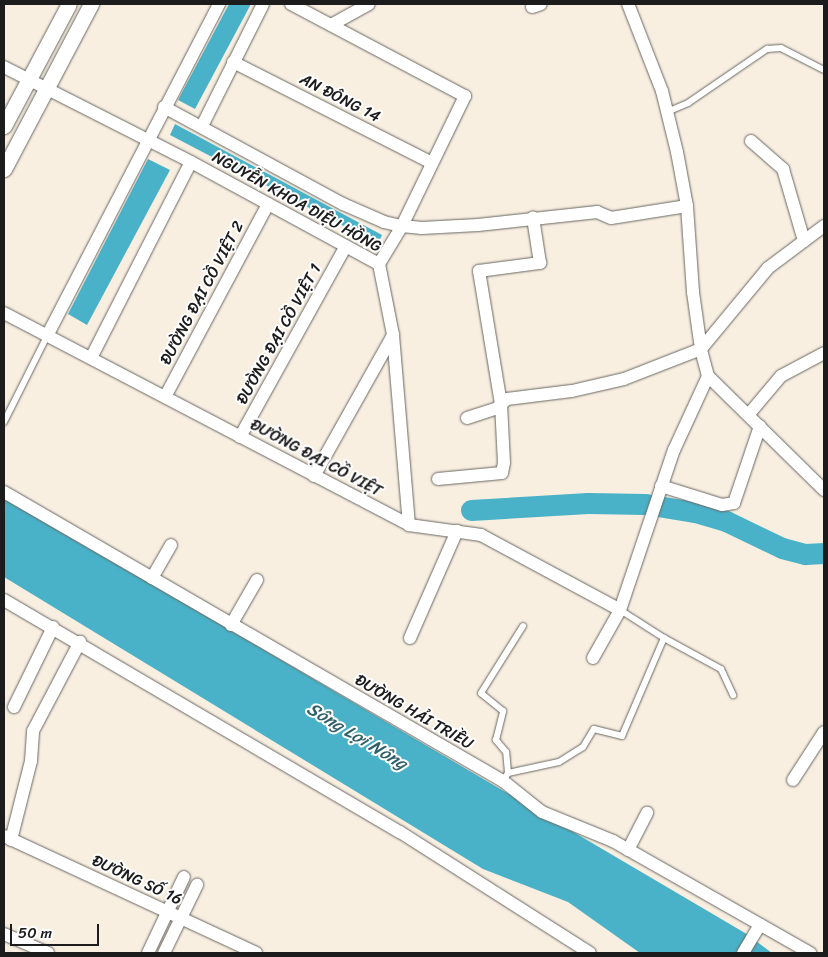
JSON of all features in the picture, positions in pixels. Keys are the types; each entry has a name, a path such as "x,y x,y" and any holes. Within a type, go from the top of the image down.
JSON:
{"street":[{"path":"4,126 69,4"},
{"path":"4,169 91,4"},
{"path":"47,336 146,141 219,4"},
{"path":"202,126 263,4"},
{"path":"291,4 465,96 402,226 379,264"},
{"path":"331,25 369,4"},
{"path":"628,4 667,112 687,206 693,292 701,349 708,376 749,414 824,490"},
{"name":"AN ĐÔNG 14","path":"233,62 432,164"},
{"name":"NGUYỄN KHOA DIỆU HỒNG","path":"4,67 146,141 191,162 379,264 393,335 409,525"},
{"path":"164,108 202,126 343,204 384,222 402,226 422,228 597,212 611,218 687,206"},
{"path":"750,141 783,169 804,241"},
{"path":"90,358 191,162"},
{"name":"ĐƯỜNG ĐẠI CỒ VIỆT 2","path":"165,397 268,204"},
{"path":"438,479 502,473 504,463 501,404 479,271 540,263 533,218"},
{"path":"467,418 501,404 507,399 572,391 624,379 701,349 768,268 824,226"},
{"name":"ĐƯỜNG ĐẠI CỒ VIỆT 1","path":"240,437 346,246"},
{"name":"ĐƯỜNG ĐẠI CỒ VIỆT","path":"4,313 409,525 481,534 620,610"},
{"path":"314,476 393,335"},
{"path":"749,414 781,376 824,353"},
{"path":"593,658 620,610 660,490 708,376"},
{"path":"660,490 722,505 734,503 760,426"},
{"name":"ĐƯỜNG HẢI TRIỀU","path":"4,492 231,625 506,777 542,812 628,850 810,953"},
{"path":"410,638 457,532"},
{"path":"152,578 171,545"},
{"path":"231,625 257,580"},
{"path":"4,600 80,642 400,832 590,953"},
{"path":"14,707 53,627"},
{"path":"8,838 31,761 33,731 80,642"},
{"path":"793,780 824,732"},
{"path":"628,850 647,813"},
{"name":"ĐƯỜNG SỐ 16","path":"8,838 256,953"},
{"path":"148,953 184,877"},
{"path":"164,953 197,885"},
{"path":"743,953 760,925"},
{"path":"4,934 48,953"}],"lane":[{"path":"667,112 688,103 767,49 781,48 824,70"},
{"path":"4,422 47,336"},
{"path":"620,610 664,638 721,669 733,695"},
{"path":"523,626 480,693 503,711 496,740 506,752 506,777 559,762 584,747 594,729 622,736 664,638"}],"water":[{"path":"229,4 251,4 195,109 178,100"},
{"path":"175,124 382,235 378,244 170,135"},
{"path":"148,159 170,170 87,325 68,314"},
{"name":"Sông Lợi Nông","path":"4,497 745,933 772,953 640,953 568,902 483,869 4,577"}],"waterway":[{"path":"471,510 588,503 645,504 695,512 726,521 782,548 805,554 824,553"}]}
